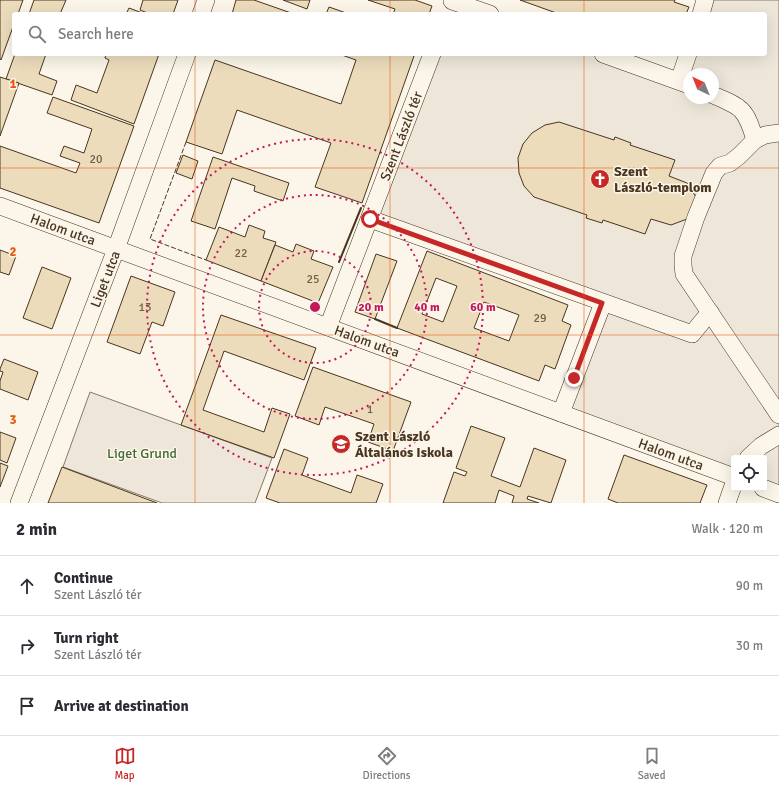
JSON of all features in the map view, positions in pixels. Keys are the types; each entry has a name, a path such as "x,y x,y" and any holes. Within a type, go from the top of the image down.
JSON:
{"street":[{"path":"202,12 206,0"},
{"path":"702,12 705,0"},
{"path":"451,5 481,12"},
{"name":"Liget utca","path":"19,503 116,249 186,56"},
{"name":"Szent László tér","path":"328,327 431,56"},
{"path":"609,56 683,83"},
{"path":"686,68 688,56"},
{"path":"719,97 735,104 744,113 750,122 755,140"},
{"path":"779,133 765,135 755,140 739,156 730,163 720,166 714,173 696,217 683,256 684,274 779,415"},
{"name":"Halom utca","path":"0,206 731,476"},
{"path":"370,219 692,334 710,312"},
{"path":"561,413 602,303"},
{"path":"751,455 761,446 779,435"},
{"path":"767,490 779,494"},
{"path":"727,503 731,491"}],"green space":[{"path":"705,0 779,0 779,494 767,489 767,455 731,455 731,476 561,413 602,303 370,219 431,56 609,56 679,81 683,69 683,104 719,104 719,68 683,68 687,56 767,56 767,12 702,12"},
{"name":"Liget Grund","path":"90,392 272,458 255,503 162,503 63,467"}],"building":[{"path":"0,0 23,0 19,12 12,12 12,30 1,60"},
{"path":"34,0 66,0 61,12 30,12"},
{"path":"143,0 178,0 174,12 145,12 140,10"},
{"path":"236,0 254,0 288,12 233,12"},
{"path":"283,0 310,0 307,9"},
{"path":"368,0 415,0 432,6 430,12 394,12 395,9"},
{"path":"520,0 675,0 674,2 689,7 687,12 553,12"},
{"path":"329,7 343,12 327,12"},
{"path":"129,8 140,12 127,12"},
{"path":"14,56 45,56 39,74 57,81 52,95 6,79"},
{"path":"106,56 158,56 134,124 71,100 76,85 97,93 109,60 105,58"},
{"path":"345,56 414,56 362,203 315,187 331,143 237,110 222,154 186,142 215,60 341,104 356,60"},
{"path":"0,77 19,83 0,136"},
{"path":"53,97 134,126 99,223 0,188 0,146 76,173 80,163 60,156 64,146 84,153 92,129 47,113"},
{"name":"Szent László-templom","path":"559,122 614,140 615,137 631,143 630,145 675,160 669,176 687,183 696,197 687,219 671,225 651,219 645,234 603,220 602,223 586,218 587,215 534,197 524,186 519,173 518,158 523,144 532,133 545,125"},
{"path":"183,155 198,161 192,179 176,173"},
{"path":"213,157 289,183 283,201 254,191 255,186 232,178 215,229 191,221"},
{"path":"249,225 265,231 263,238 276,242 261,281 206,260 219,227 245,237"},
{"path":"296,244 314,251 311,259 333,267 318,303 261,281 275,245 293,252"},
{"path":"0,250 16,256 9,275 0,272"},
{"path":"427,251 568,305 562,321 571,325 555,369 545,365 539,381 397,328","holes":["436,278 457,286 443,322 422,314","484,302 519,315 509,341 474,328"]},
{"path":"376,254 397,261 375,319 355,312"},
{"path":"42,267 71,278 52,329 23,318"},
{"path":"131,276 175,292 163,326 152,322 140,354 107,342"},
{"path":"221,315 316,348 304,380 224,351 203,410 264,432 272,408 290,414 274,458 181,425"},
{"path":"4,359 38,372 28,400 0,389 0,381 3,372 0,371 0,369"},
{"path":"313,367 411,402 393,451 368,442 374,424 325,407 319,425 295,416"},
{"path":"471,426 505,438 491,476 520,487 534,448 566,460 551,503 528,496 527,499 539,503 512,503 514,496 499,490 495,503 443,503 454,472 465,476 467,472 456,468"},
{"path":"0,432 16,438 7,463 0,460"},
{"path":"284,449 308,458 302,475 351,493 357,475 383,484 376,503 280,503 266,498"},
{"path":"624,455 707,485 700,503 618,503 608,499"},
{"path":"0,463 8,466 0,487"},
{"path":"62,467 157,503 48,503"}],"fence":[{"path":"186,142 150,239 206,260"}],"wall":[{"path":"339,262 361,208"},
{"path":"375,319 397,328"}],"place":[{"name":"Szent László-templom","path":"600,179"},
{"name":"Szent László Általános Iskola","path":"341,444"}],"route":[{"path":"370,219 602,303 574,378"}]}
